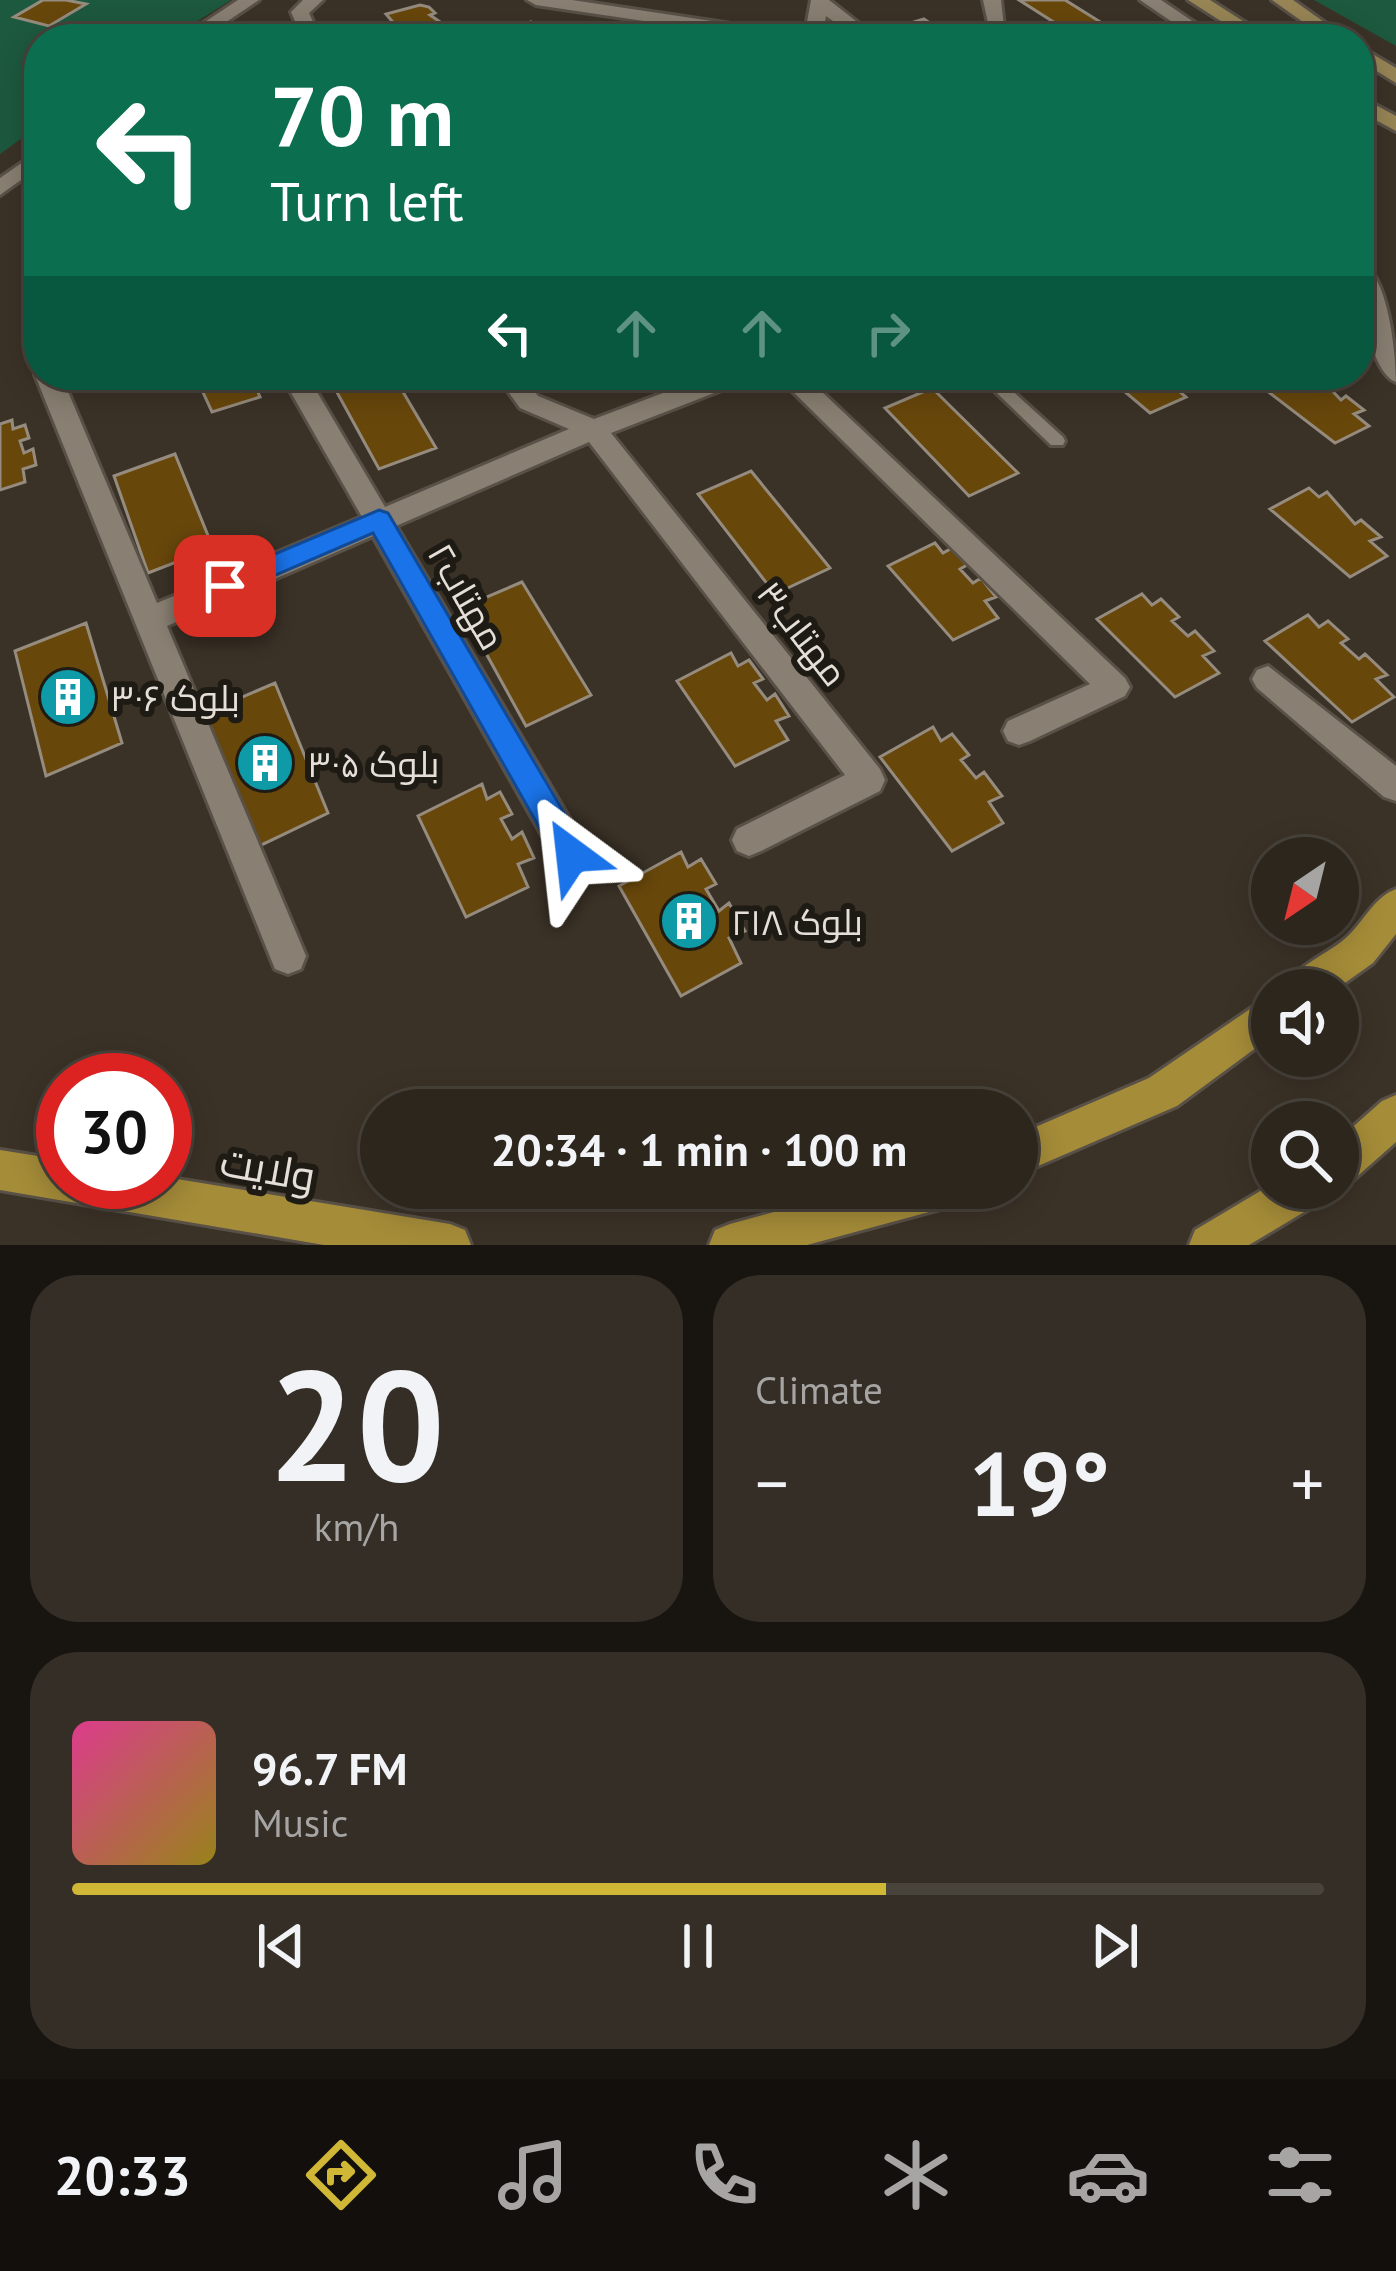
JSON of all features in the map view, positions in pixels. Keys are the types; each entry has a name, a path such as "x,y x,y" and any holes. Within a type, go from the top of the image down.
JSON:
{"main road":[{"path":"1197,0 1237,24"},
{"path":"1281,0 1317,24"},
{"path":"1333,969 1360,950 1396,906"},
{"path":"1038,1146 1163,1092 1251,1028"},
{"path":"1359,1148 1396,1115"},
{"name":"ولایت","path":"0,1170 36,1176"},
{"name":"ولایت","path":"192,1202 450,1245"},
{"path":"730,1245 863,1209"},
{"path":"1210,1245 1269,1209"}],"street":[{"path":"212,24 250,0"},
{"path":"305,24 300,12 314,0"},
{"path":"536,0 687,24"},
{"path":"654,0 687,24"},
{"path":"1149,0 1187,24"},
{"path":"819,1 850,24"},
{"path":"0,189 24,169"},
{"path":"1374,311 1396,373"},
{"path":"58,390 288,956"},
{"name":"مهتاب۲","path":"303,390 572,855"},
{"path":"521,390 529,401 594,429"},
{"path":"148,620 594,429 697,390"},
{"path":"805,390 1114,687 1018,731"},
{"name":"مهتاب۳","path":"594,429 868,781 749,840"},
{"path":"1268,679 1396,786"}],"lane":[{"path":"1002,390 1057,441"}],"green space":[{"path":"0,0 231,0 193,24 24,24 24,137 0,154"},
{"path":"1314,0 1396,0 1396,46 1374,34 1374,24 1357,24"}],"building":[{"path":"43,0 86,4 52,24 14,17"},
{"path":"1019,0 1065,0 1102,23 1099,24 1057,24"},
{"path":"420,5 429,7 435,13 430,15 443,24 394,24 386,14"},
{"path":"202,390 257,390 260,397 212,412"},
{"path":"336,390 402,390 436,448 379,469"},
{"path":"934,390 1018,473 969,496 885,408"},
{"path":"1123,390 1178,390 1186,397 1150,413"},
{"path":"1266,390 1331,390 1341,400 1346,396 1364,410 1354,414 1369,426 1335,443"},
{"path":"12,420 13,429 25,425 29,438 20,441 24,453 33,449 36,465 23,469 25,482 0,490 0,424"},
{"path":"175,454 213,548 148,573 114,476"},
{"path":"751,471 830,568 775,594 698,494"},
{"path":"1309,488 1319,497 1327,492 1355,524 1361,520 1381,537 1370,541 1387,556 1350,577 1270,509"},
{"path":"935,543 943,553 952,548 967,565 960,569 973,583 981,578 996,597 985,601 998,618 953,640 888,566"},
{"path":"522,582 591,695 526,726 461,608"},
{"path":"1142,594 1152,605 1161,599 1179,617 1172,621 1188,636 1195,631 1214,651 1203,656 1219,673 1175,697 1097,619"},
{"path":"1308,615 1319,627 1328,621 1348,639 1341,643 1359,659 1365,654 1387,675 1376,679 1394,697 1352,722 1265,641"},
{"name":"بلوک ۳۰۶","path":"86,623 122,743 46,776 15,651"},
{"path":"731,653 738,666 749,660 763,679 754,683 767,700 775,694 789,716 776,721 788,740 735,766 677,681"},
{"name":"بلوک ۳۰۵","path":"275,683 328,813 253,849 205,713"},
{"path":"933,727 941,741 952,734 969,755 961,760 976,778 984,772 1002,796 989,802 1003,823 952,851 880,757"},
{"path":"482,784 487,799 500,792 512,814 501,819 512,839 522,832 534,858 518,864 528,887 466,917 418,816"},
{"name":"بلوک ۲۱۸","path":"681,852 688,867 701,859 716,884 706,889 719,911 729,903 745,931 729,938 741,963 681,996 619,886"}],"place":[{"name":"بلوک ۳۰۶","path":"68,697"},
{"name":"بلوک ۳۰۵","path":"265,763"},
{"name":"بلوک ۲۱۸","path":"689,921"}],"route":[{"path":"225,586 379,520 572,855"}]}
